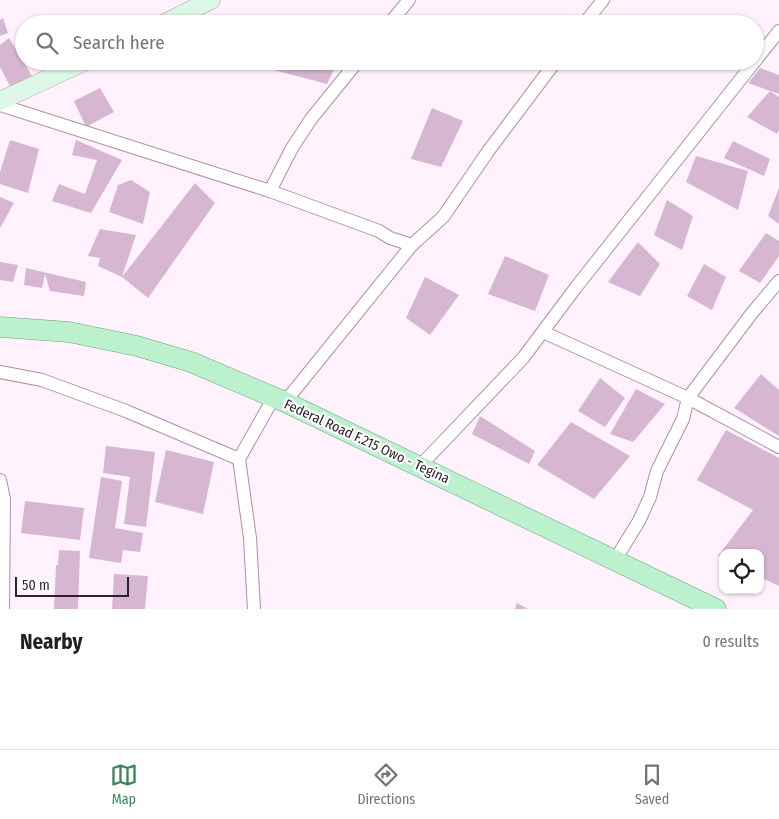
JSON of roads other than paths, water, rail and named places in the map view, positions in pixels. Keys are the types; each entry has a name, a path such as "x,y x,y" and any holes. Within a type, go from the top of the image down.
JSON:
{"main road":[{"path":"181,15 211,0"},
{"path":"0,101 67,70"},
{"name":"Federal Road F.215 Owo - Tegina","path":"0,327 69,332 138,346 191,362 280,400 716,609"}],"street":[{"path":"396,15 409,0"},
{"path":"591,15 603,0"},
{"path":"764,50 779,31"},
{"path":"270,191 292,148 311,119 351,70"},
{"path":"254,609 250,538 239,459 280,400 412,245 443,217 489,150 549,70"},
{"path":"420,466 491,394 523,358 577,286 748,70"},
{"path":"0,105 270,191 412,245"},
{"path":"614,560 639,520 650,497 657,471 683,419 688,398 752,313 779,281"},
{"path":"543,332 688,398 779,447"},
{"path":"0,372 42,380 126,411 239,459"},
{"path":"0,480 4,499 3,609"}]}
